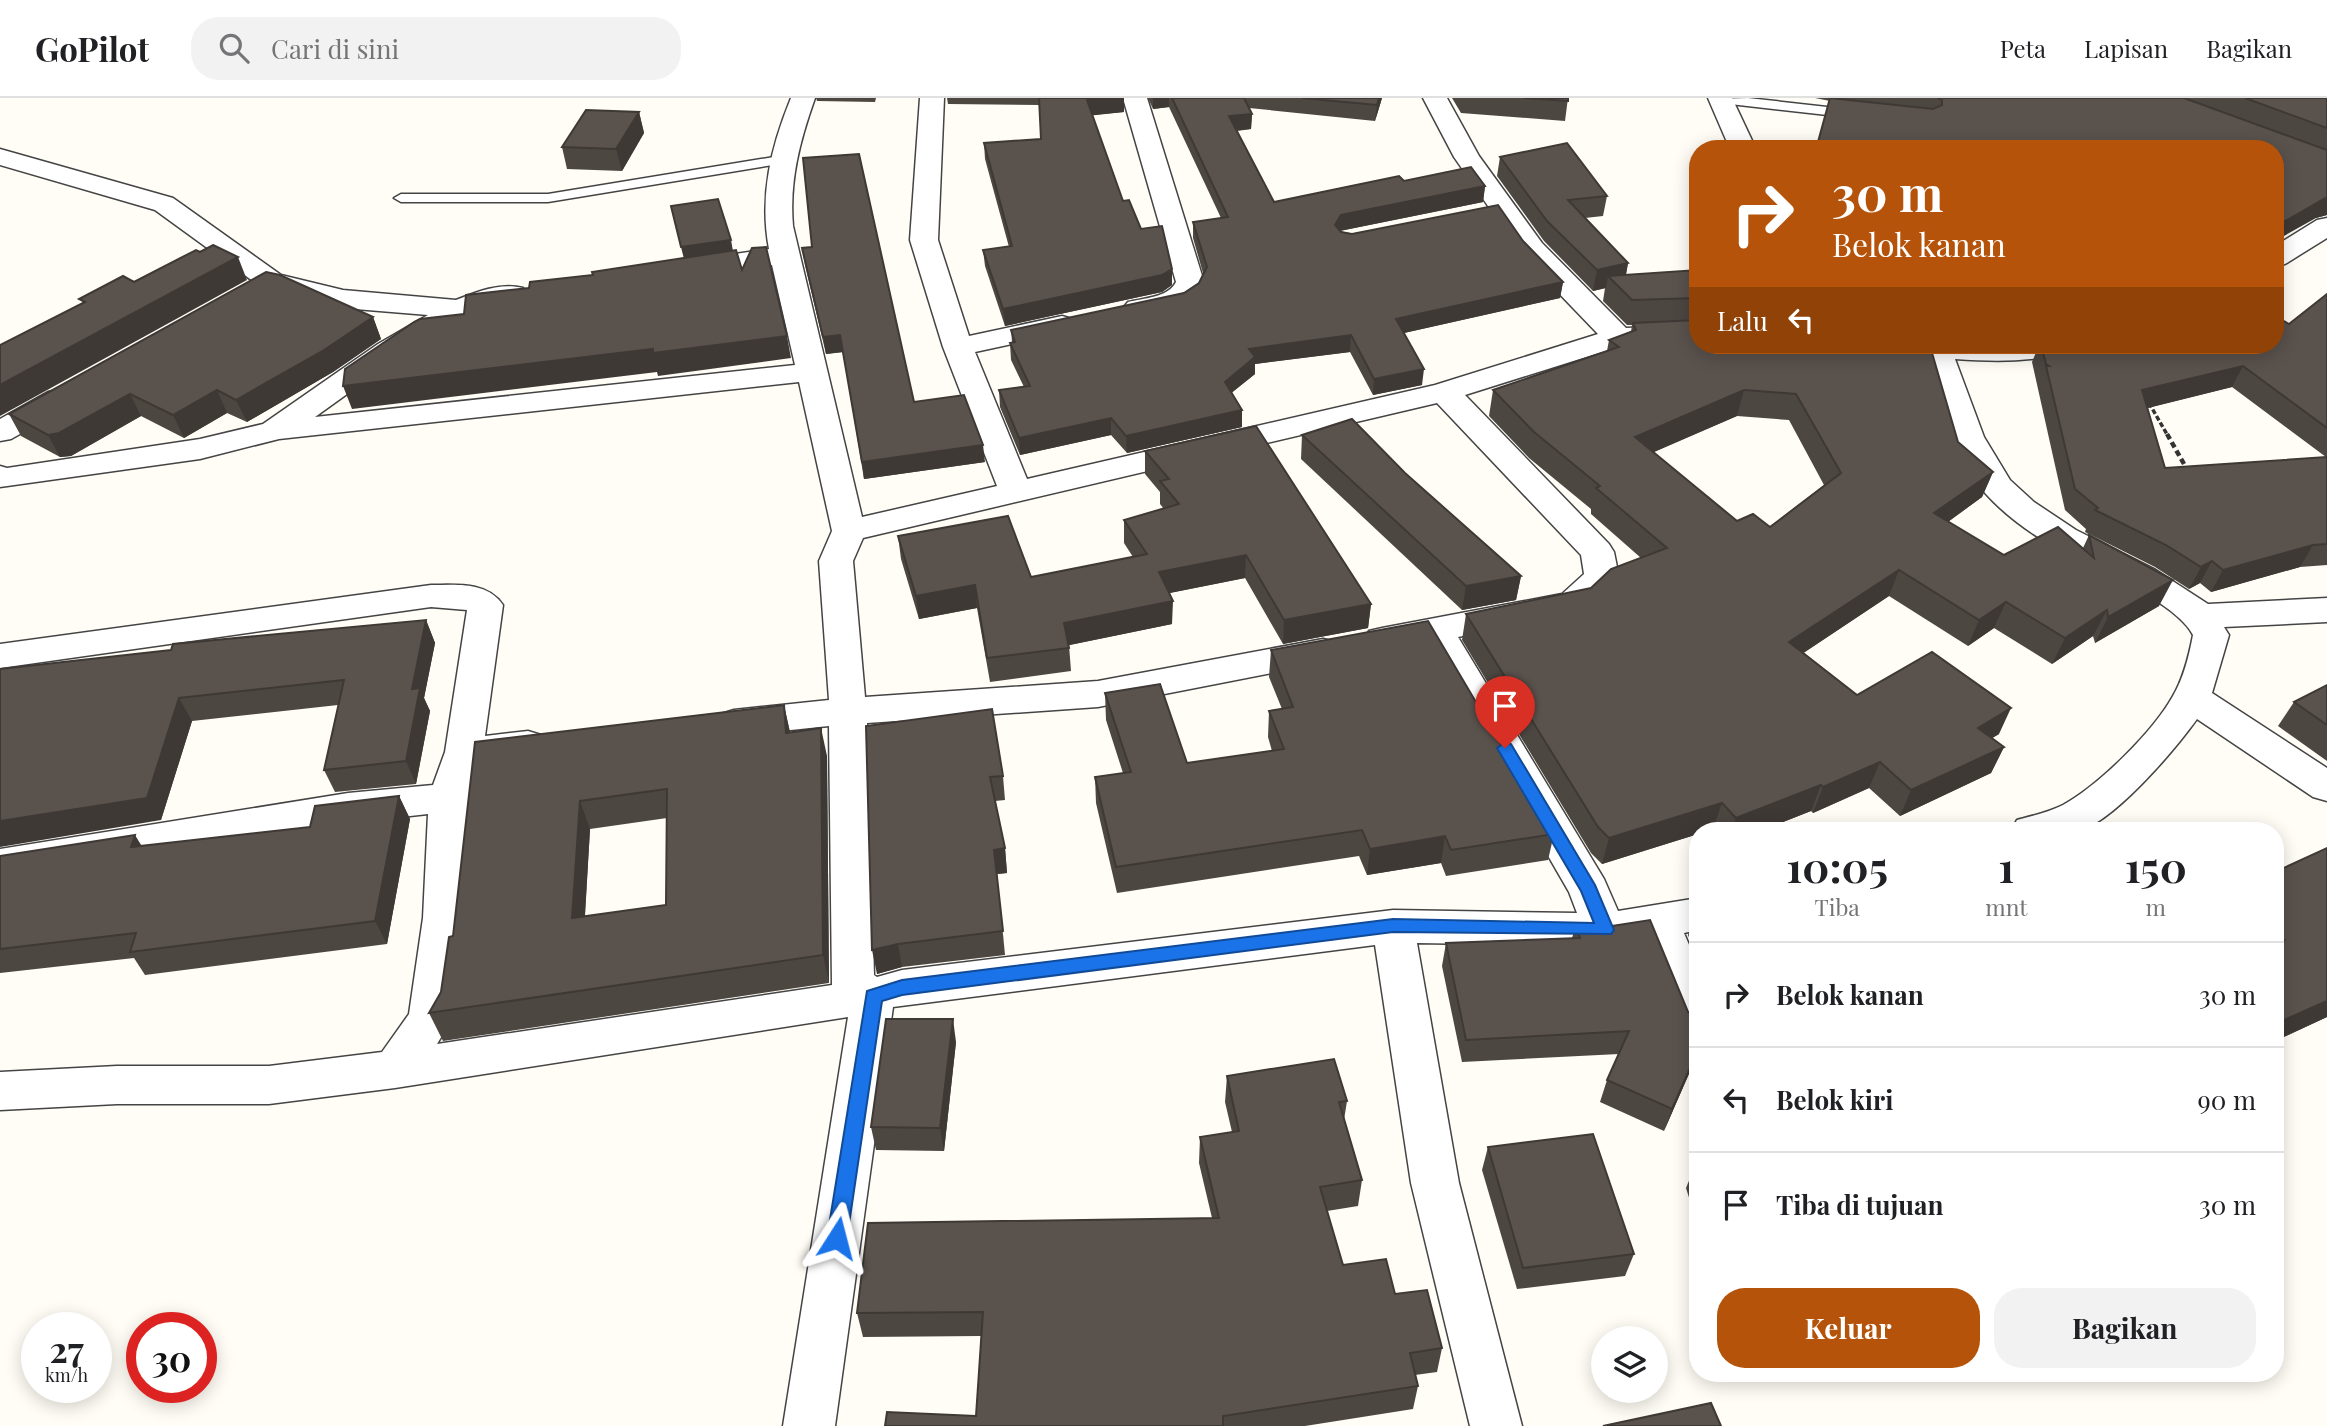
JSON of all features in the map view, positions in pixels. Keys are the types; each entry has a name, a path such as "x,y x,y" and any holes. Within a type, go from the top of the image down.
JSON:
{"street":[{"path":"803,98 794,122 778,190 782,255 849,531 836,561 848,711 853,984 873,996"},
{"path":"932,98 924,240 958,347 1016,494"},
{"path":"958,347 1172,301 1187,292 1190,282 1135,98"},
{"path":"1434,98 1467,157 1489,212 1532,249 1618,337"},
{"path":"1721,98 1739,140"},
{"path":"0,157 164,204 259,288 343,299 459,309"},
{"path":"2284,252 2327,226"},
{"path":"660,273 782,255"},
{"path":"274,431 389,350 459,309 483,299 538,291"},
{"path":"849,531 1444,392 1618,337 1689,334"},
{"path":"1937,354 1968,437 1997,486 2022,509 2064,538 2142,577 2201,616 2211,635 2206,660 2192,696 2177,720 2131,770 2077,815 2057,822"},
{"path":"0,476 5,478 200,449 274,431 811,372"},
{"path":"0,432 83,386"},
{"path":"697,727 848,711 1098,694 1573,604 1602,577 1597,552 1444,392"},
{"path":"0,656 431,596 472,597 485,605 464,752 448,798 444,853 444,918 430,1018 395,1069"},
{"path":"2201,616 2327,610"},
{"path":"1436,630 1589,890 1605,930"},
{"path":"2192,696 2327,787"},
{"path":"464,752 560,742"},
{"path":"0,864 348,808 448,798"},
{"path":"0,1091 117,1086 269,1085 395,1069 873,996 902,987 1393,926 1605,930 1678,917 1689,974"},
{"path":"1393,926 1435,1183 1496,1426"},
{"path":"808,1426 873,996"}],"lane":[{"path":"1721,98 1872,116"},
{"path":"401,198 548,198 786,159"}],"path":[{"path":"2142,392 2191,475"}],"building":[{"path":"1039,98 1108,98 1087,100 1123,201 1129,200 1141,229 1162,226 1172,269 1162,275 1003,309 983,250 1012,246 984,143 1041,139"},
{"path":"1172,98 1244,98 1252,114 1229,116 1274,202 1399,176 1404,181 1471,167 1485,186 1341,215 1335,225 1341,232 1352,234 1498,205 1523,241 1563,282 1396,319 1424,369 1374,379 1351,335 1249,349 1255,357 1225,382 1242,410 1126,436 1111,418 1019,438 999,390 1030,386 1010,343 1015,342 1011,330 1184,293 1199,283 1207,267 1193,222 1228,217"},
{"path":"1302,98 1379,98 1377,105"},
{"path":"1524,98 1568,98 1568,101"},
{"path":"1830,98 1933,109 1942,105 1942,100 1938,98 2184,98 2327,150 2327,197 2284,222 2284,140 1819,140"},
{"path":"2245,98 2327,98 2327,128"},
{"path":"586,110 639,112 616,149 562,147"},
{"path":"1567,143 1607,196 1568,200 1628,263 1597,270 1547,221 1500,157"},
{"path":"859,154 914,402 964,395 983,445 862,462 840,335 823,337 802,248 812,247 803,158"},
{"path":"718,199 731,240 681,247 671,206"},
{"path":"213,245 238,257 0,385 0,345 85,302 79,299 123,276 134,282 196,250 200,252"},
{"path":"766,247 787,336 343,386 345,369 414,322 464,314 466,295 529,288 530,282 593,275 592,272 736,250 742,270 752,248"},
{"path":"1689,271 1689,298 1632,300 1608,276"},
{"path":"266,272 280,275 373,317 324,350 236,400 217,390 173,415 130,394 59,433 48,435 9,414"},
{"path":"2327,294 2327,428 2243,366 2142,390 2165,468 2327,457 2327,544 2313,545 2223,570 2212,561 2201,567 2166,545 2095,510 2098,508 2075,489 2046,366 2049,366 2043,354 2284,354 2284,321 2289,324"},
{"path":"1689,320 1689,354 1932,354 1958,442 1993,472 1934,513 2004,555 2058,527 2094,558 2089,535 2173,580 2108,617 2107,610 2065,638 2006,602 1979,620 1899,570 1789,642 1857,695 1932,652 2011,708 1978,728 2004,747 1911,790 1880,762 1823,787 1821,785 1736,818 1722,803 1609,838 1598,827 1466,614 1591,588 1611,569 1667,548 1596,488 1600,486 1534,432 1493,390 1619,347 1609,340 1636,330 1633,323","holes":["1744,390 1796,394 1841,473 1770,527 1753,514 1737,521 1635,437"]},
{"path":"1352,419 1405,473 1521,576 1466,586 1302,435"},
{"path":"1256,426 1371,604 1284,620 1246,555 1159,572 1173,601 1064,623 1069,648 987,658 975,585 916,596 898,536 1008,516 1031,577 1147,554 1124,520 1179,504 1160,481 1169,479 1145,451"},
{"path":"426,620 412,689 420,688 406,761 324,770 344,680 179,698 147,798 0,821 0,669 171,650 173,644"},
{"path":"1428,621 1554,834 1451,850 1445,836 1370,849 1362,830 1116,867 1095,777 1131,772 1105,693 1160,684 1187,763 1284,749 1269,711 1293,707 1271,650"},
{"path":"2327,685 2327,725 2294,702"},
{"path":"784,705 786,733 821,728 823,955 429,1013 441,992 449,937 453,936 475,742","holes":["667,789 666,905 572,918 580,801"]},
{"path":"992,709 1003,776 990,777 1005,848 994,850 1003,931 898,944 872,950 866,726"},
{"path":"399,796 375,921 130,952 136,933 0,949 0,856 135,835 131,847 310,827 315,806"},
{"path":"2327,848 2327,1001 2284,1020 2284,940 2284,868"},
{"path":"1650,920 1689,1012 1689,1070 1672,1109 1607,1080 1629,1031 1466,1040 1446,943 1580,938 1576,925 1612,926"},
{"path":"886,1019 953,1019 940,1128 871,1127"},
{"path":"1334,1059 1347,1101 1339,1102 1362,1180 1320,1187 1343,1265 1386,1259 1395,1294 1427,1290 1442,1348 1410,1353 1418,1386 1223,1416 1223,1426 885,1426 887,1412 976,1416 983,1312 857,1313 868,1223 1219,1218 1200,1137 1239,1131 1227,1076"},
{"path":"1593,1134 1634,1254 1523,1268 1488,1147"},
{"path":"1711,1403 1721,1426 1603,1426"}],"route":[{"path":"837,1238 873,996 902,987 1393,926 1605,930 1589,890 1505,748"}]}
